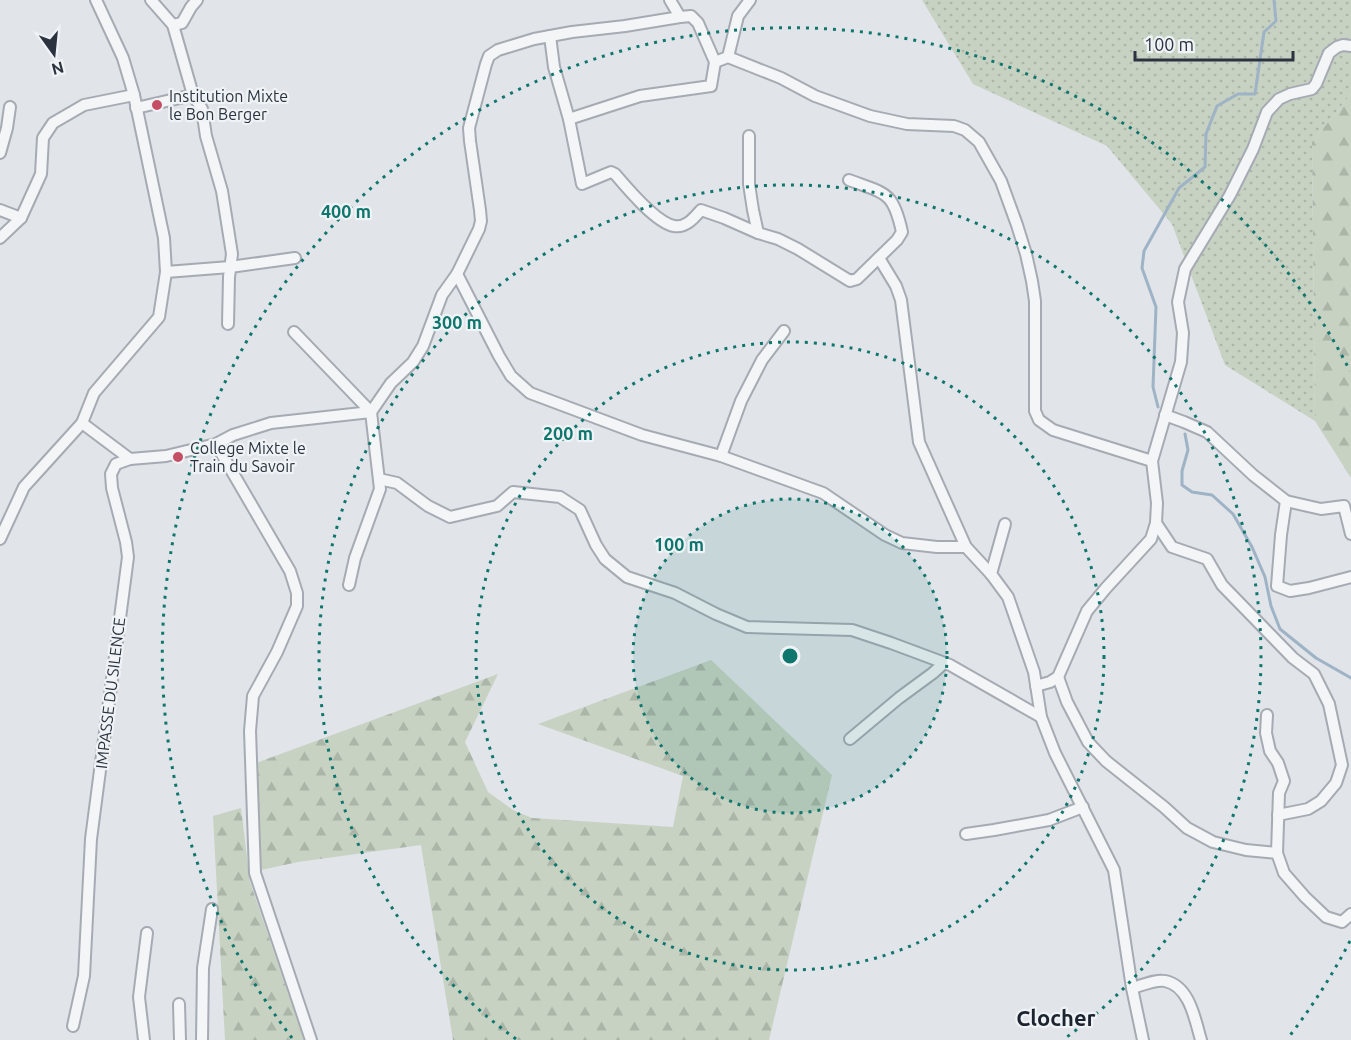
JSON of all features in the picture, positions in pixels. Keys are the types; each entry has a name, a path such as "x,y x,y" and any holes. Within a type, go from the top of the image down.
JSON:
{"street":[{"path":"0,539 24,487 82,423 94,393 159,317 166,272 164,238 134,95 123,58 96,0"},
{"path":"151,0 173,26 193,95 202,109 206,135 222,191 232,254 228,324"},
{"path":"173,26 182,23 197,0"},
{"path":"670,0 680,17"},
{"path":"728,57 738,16 750,0"},
{"path":"82,423 130,459 166,456 216,444 233,435 271,423 371,412 392,383 413,362 423,346 442,295 457,274 479,229 481,221 470,128 489,56 498,50 550,36 691,16 698,23 715,62 711,86 640,96 569,119"},
{"path":"550,36 554,67 569,119 582,184 611,172 639,202 666,222 675,226 687,223 700,210 778,239 850,281 857,279 897,240 902,232 898,212 888,195 849,180"},
{"path":"1036,686 1058,677 1087,611 1151,539 1156,523 1157,503 1152,461 1181,362 1183,333 1178,302 1185,269 1230,195 1253,149 1267,112 1279,99 1312,89 1329,53 1343,45 1351,46"},
{"path":"715,62 728,57 781,78 815,96 870,116 907,124 954,126 965,130 979,142 1001,181 1028,263 1035,302 1035,411 1039,420 1053,430 1152,461"},
{"path":"0,238 21,218 41,174 43,138 53,123 84,105 134,95"},
{"path":"136,108 193,95"},
{"path":"0,153 10,107"},
{"path":"749,136 749,184 758,233"},
{"path":"0,210 21,218"},
{"path":"166,272 230,267 294,258"},
{"path":"879,258 896,286 901,300 919,442 966,547 1008,597 1034,672 1041,717 1055,753 1114,870 1132,988 1143,1040"},
{"path":"457,274 511,376 530,393 642,435 721,456 824,494 885,535 902,543 937,547 966,547"},
{"path":"721,456 741,401 762,360 784,330"},
{"path":"294,332 371,412 380,489 355,558 349,585"},
{"path":"1165,416 1207,432 1253,475 1286,501 1321,509 1344,506 1351,534"},
{"path":"216,444 291,572 297,593 297,606 277,652 253,696 250,730 255,873 311,1040"},
{"name":"IMPASSE DU SILENCE","path":"73,1026 84,975 92,839 128,557 112,488 111,474 116,464 130,459"},
{"path":"379,479 397,483 428,506 450,517 497,506 513,492 560,497 580,510 605,559 627,577 675,593 747,627 852,630 891,643 944,663 1041,717"},
{"path":"1286,501 1277,586 1290,591 1351,577"},
{"path":"1156,523 1172,547 1207,558 1222,585 1293,658 1314,674 1329,704 1342,765 1336,783 1321,801 1308,808 1278,815"},
{"path":"991,574 1005,524"},
{"path":"850,739 944,663"},
{"path":"1058,677 1067,702 1088,742 1106,761 1187,828 1213,842 1246,850 1276,853"},
{"path":"1267,715 1266,733 1270,751 1278,763 1284,781 1279,793 1276,853 1284,873 1326,917 1342,922 1351,914"},
{"path":"966,834 1049,820 1083,807"},
{"path":"202,1040 203,968 212,909"},
{"path":"144,1040 140,997 147,933"},
{"path":"1132,988 1163,980 1172,983 1188,1000 1201,1040"},
{"path":"179,1004 180,1040"}],"green space":[{"path":"922,0 1351,0 1351,94 1312,142 1315,421 1225,365 1172,224 1107,146 973,84"},
{"path":"1351,94 1351,478 1315,421 1312,142"},
{"path":"711,660 832,775 769,1040 453,1040 421,845 298,862 261,870 256,763 498,674 465,742 488,792 513,810 532,818 673,827 683,776 538,724"},
{"path":"241,808 250,882 304,1040 225,1040 213,816"}],"waterway":[{"path":"1158,407 1153,387 1156,307 1142,268 1144,251 1179,188 1205,167 1206,134 1217,106 1238,94 1255,94 1264,32 1276,21 1274,0"},
{"path":"1185,434 1188,450 1182,471 1182,485 1192,492 1212,495 1233,514 1252,547 1265,577 1271,606 1280,629 1316,658 1351,678"}],"place":[{"name":"Institution Mixte le Bon Berger","path":"157,105"},
{"name":"College Mixte le Train du Savoir","path":"178,457"}],"district":[{"name":"Clocher","path":"1056,1018"}]}
